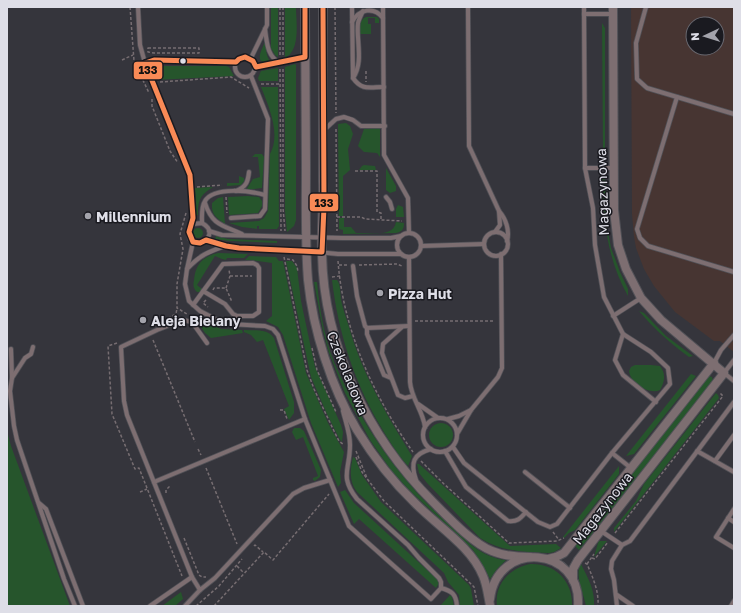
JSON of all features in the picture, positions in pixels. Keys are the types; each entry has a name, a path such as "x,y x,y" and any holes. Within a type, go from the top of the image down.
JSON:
{"street":[{"name":"Czekoladowa","path":"305,7 306,238 308,280 317,331 342,401 356,428 396,482 413,502 465,549 473,559 483,577 490,606"},
{"name":"Czekoladowa","path":"323,7 322,252 329,313 337,348 349,379 369,418 384,442 410,477 419,488 463,531 485,548 506,555 548,559"},
{"name":"Magazynowa","path":"573,580 573,569 578,560 724,373 714,363 661,320 641,298 626,269 618,245 614,210 613,168 613,11"},
{"name":"Magazynowa","path":"548,559 556,558 564,553 714,363"},
{"path":"490,606 493,585 500,573 511,564 523,558 530,557"},
{"path":"548,559 563,567 573,580 578,592 579,606"}],"lane":[{"path":"138,7 140,45 144,63 190,175 193,224 188,234 193,242 185,284 189,301 203,313 219,321 229,324 265,326 275,331 278,335 304,419 349,526 431,599 441,588 439,578 408,545 357,499 347,484 346,472 350,443 348,426 343,412 342,401"},
{"path":"251,58 265,29 267,21 267,7"},
{"path":"352,7 352,78 358,85 364,88 384,87"},
{"path":"384,7 384,155 408,198 409,233"},
{"path":"468,7 469,146 499,211 504,216 508,232 506,249 501,254 495,256 489,254 484,244 488,236 495,232 500,226 499,211"},
{"path":"452,447 464,463 538,522 550,527 557,524 612,453 670,384 668,368 651,352 623,334 604,297 595,245 593,208 585,168 584,7"},
{"path":"646,7 636,43 637,79 647,88 734,114"},
{"path":"352,22 362,11 376,11 384,18"},
{"path":"352,78 356,73 359,61 358,22 362,11"},
{"path":"584,14 613,11"},
{"path":"265,29 270,54 274,60 281,65"},
{"path":"144,63 154,60 236,62 244,57 251,58 255,63 256,67 254,73 246,78 239,75 235,69 236,62"},
{"path":"256,67 281,65 306,57"},
{"path":"231,218 260,216 265,210 269,128 268,119 251,76"},
{"path":"677,97 636,229 640,238 648,246 734,272"},
{"path":"323,130 336,119 344,117 353,120 361,126 385,126"},
{"path":"585,168 613,168"},
{"path":"234,191 242,188 247,183 249,172"},
{"path":"202,223 204,202 210,195 219,192 234,191 266,195"},
{"path":"386,197 390,202 392,209"},
{"path":"204,202 209,214 215,222 244,235"},
{"path":"193,224 202,223 208,230 208,237 206,240 200,243 193,242"},
{"path":"206,240 226,246 338,254 401,254 409,257 418,253 421,246 419,237 409,233 392,238 306,238 222,234 208,230"},
{"path":"495,232 502,235 507,241"},
{"path":"400,236 397,245 401,254"},
{"path":"421,246 484,244"},
{"path":"187,269 205,253 226,246"},
{"path":"409,257 410,382 413,396 418,404 424,420 425,442 431,449 436,451 445,451 452,447 471,410 498,377 502,368 501,254"},
{"path":"193,305 223,264 253,263 259,268 259,312 253,316 237,316 233,314 225,304 203,292"},
{"path":"353,266 357,296 364,326 367,328 367,334 384,375 391,378"},
{"path":"613,316 641,298"},
{"path":"200,590 192,577 127,415 121,347 157,330 183,320 192,322 207,343"},
{"path":"409,324 402,327 385,342 382,347 382,353 400,397 405,398 413,396"},
{"path":"367,328 402,327"},
{"path":"623,334 615,360 622,375 656,402"},
{"path":"714,363 721,350 734,335"},
{"path":"12,378 25,358 30,354 33,347"},
{"path":"11,349 12,378 10,391 17,440 75,606"},
{"path":"734,360 724,373 734,381"},
{"path":"7,385 10,391"},
{"path":"618,606 617,594 611,569 612,561 622,545 630,541 734,402"},
{"path":"418,404 438,418"},
{"path":"425,427 431,421 438,418 448,419 459,416 471,410"},
{"path":"154,482 304,419"},
{"path":"448,419 454,424 458,434"},
{"path":"715,461 734,435"},
{"path":"419,488 413,467 416,457 431,449"},
{"path":"445,451 466,486 508,521 513,522 520,519 526,512"},
{"path":"697,451 734,472"},
{"path":"612,453 631,468"},
{"path":"526,472 570,508"},
{"path":"185,606 200,590 215,578 293,494 304,488 330,480"},
{"path":"38,503 46,509 83,606"},
{"path":"734,509 716,537 734,548"},
{"path":"728,518 734,522"},
{"path":"601,530 622,545"},
{"path":"150,606 192,577"},
{"path":"441,588 454,593 456,596 457,606"},
{"path":"617,594 633,606"},
{"path":"730,606 734,601"}],"path":[{"path":"130,7 134,61 150,94"},
{"path":"280,7 280,57"},
{"path":"280,233 280,84 283,7"},
{"path":"148,52 148,48 199,48 199,54"},
{"path":"122,60 133,55"},
{"path":"281,65 283,84 283,208 285,233"},
{"path":"366,71 366,85"},
{"path":"157,85 161,82 231,77 250,88"},
{"path":"260,84 283,84"},
{"path":"152,98 152,106 170,151 178,164"},
{"path":"355,171 377,171 378,212 381,213 381,219"},
{"path":"194,186 226,185"},
{"path":"186,209 180,234 183,249 177,284 177,308 190,316"},
{"path":"337,217 361,217 409,221"},
{"path":"338,254 340,276 347,314 355,341 386,409 416,457 509,543 558,541 554,533"},
{"path":"284,255 310,380 339,441 347,446"},
{"path":"286,260 293,260 295,262 299,275"},
{"path":"353,266 397,264 402,265 402,268"},
{"path":"339,265 348,265"},
{"path":"229,267 230,276 226,288 234,305"},
{"path":"230,276 254,276"},
{"path":"331,277 340,276"},
{"path":"213,290 214,288 226,288"},
{"path":"394,290 403,290 403,296"},
{"path":"207,298 204,303 209,308 208,310"},
{"path":"409,324 497,321"},
{"path":"152,339 195,442"},
{"path":"121,341 108,346 112,414 135,469 139,468 182,576 182,580"},
{"path":"587,564 592,558 595,559 612,538 723,396 717,390"},
{"path":"198,449 201,457"},
{"path":"354,449 357,452 367,478"},
{"path":"353,455 356,458 362,472 384,501 474,587 478,606"},
{"path":"205,466 238,546"},
{"path":"168,485 166,492 168,499"},
{"path":"140,492 147,489"},
{"path":"251,549 255,545 273,560 329,493"},
{"path":"182,534 199,575 202,577 205,576 207,579"},
{"path":"214,606 264,552"},
{"path":"196,606 219,586 244,557"},
{"path":"583,561 587,564 595,583 598,606"},
{"path":"236,566 244,573"}],"shaded area":[{"path":"631,7 734,7 734,352 720,341 714,341 675,312 654,286 644,269 636,248 632,214"}],"green space":[{"path":"271,7 278,7 278,57 271,48"},
{"path":"285,7 296,7 297,28 296,42 290,54 285,58"},
{"path":"366,17 377,17 379,19 379,23 375,23 375,18 368,18 368,24 371,24 371,34 360,34 361,22"},
{"path":"602,23 605,28 605,157 603,159"},
{"path":"265,42 267,55 271,62 265,62 260,59 260,53"},
{"path":"295,64 296,220 294,226 287,232 285,211 285,67"},
{"path":"226,66 229,67 234,76 155,80 154,71 157,67"},
{"path":"278,68 278,81 259,81 258,78 261,71"},
{"path":"261,87 278,87 279,226 277,229 259,229 259,226 257,226 257,229 229,223 259,221 264,218 268,211 270,154 273,146 274,129 273,120"},
{"path":"346,123 350,126 353,134 348,149 350,170 343,176 343,216 339,216 338,124"},
{"path":"379,128 380,157 377,153 364,152 358,146 364,129"},
{"path":"255,154 262,154 264,157 262,188 246,190 253,179 260,177 258,157 252,157"},
{"path":"364,165 375,166 376,170 359,170"},
{"path":"386,168 396,186 396,191 390,193 386,190"},
{"path":"239,176 244,178 241,185 227,186 227,183 239,183"},
{"path":"602,176 606,181 607,226 611,248 628,289 628,296 615,267 611,252 605,223"},
{"path":"213,187 201,198 199,202 198,215 196,215 195,188"},
{"path":"223,197 225,224 219,220 212,210 212,203 218,198"},
{"path":"228,197 259,197 262,201 262,206 258,213 229,215"},
{"path":"398,205 403,207 404,217 396,217 396,209"},
{"path":"339,218 344,218 344,227 351,227 356,233 367,234 343,234 343,230 339,229"},
{"path":"396,222 404,223 403,229 396,233 386,233 394,227"},
{"path":"198,228 203,233 198,238 193,233"},
{"path":"216,236 228,239 277,241 277,243 230,241 215,239"},
{"path":"218,253 248,254 244,258 227,258 226,260 215,256 197,285 202,289 200,292 197,292 193,283 198,266 208,256"},
{"path":"249,256 276,257 279,261 283,261 306,373 328,423 344,452 340,472 341,483 338,487 311,423 283,335 278,327 266,321 272,316 272,263 245,260"},
{"path":"286,261 292,261 297,268 301,301 315,367 341,425 343,432 342,442 327,414 311,377"},
{"path":"332,280 337,280 339,284 341,300 354,344 368,378 412,456 408,466 378,422 354,371 338,318"},
{"path":"314,282 317,282 322,317 330,351 339,373 361,416 374,437 403,476 435,511 477,549 498,559 506,560 490,579 473,550 409,490 391,470 370,440 345,393 329,353 323,331"},
{"path":"639,311 644,313 666,336 693,356 689,357 669,341 650,324"},
{"path":"202,320 221,329 242,330 243,333 211,338 205,333 199,324"},
{"path":"244,330 264,331 274,338 294,402 294,413 289,420 284,409 289,406 263,340 257,342 251,335 244,332"},
{"path":"635,365 660,366 664,378 660,390 651,391 636,384 629,371 631,367"},
{"path":"691,374 696,376 634,454 626,456"},
{"path":"709,376 712,377 713,381 579,550 575,546"},
{"path":"716,393 719,398 614,532 614,528 636,501 644,484"},
{"path":"441,423 449,427 453,435 449,443 441,447 433,443 429,435 433,427"},
{"path":"294,428 300,428 304,431 321,470 320,477 315,481 313,478 318,476 303,437 296,440 292,432"},
{"path":"7,431 11,446 70,606 7,606"},
{"path":"353,457 355,458 362,475 381,502 469,585 474,606 460,606 459,595 448,582 444,573 357,492 354,488 351,475"},
{"path":"417,464 419,464 510,546 556,544 561,548 549,553 522,552 505,549 488,543 480,538 427,483 419,473"},
{"path":"619,466 619,474 575,530 564,538 563,537"},
{"path":"345,490 354,503 438,580 439,583 436,588 359,519 354,524 340,492"},
{"path":"599,541 607,541 594,557 598,543"},
{"path":"530,564 539,564 555,570 561,575 566,581 572,597 572,606 497,606 498,591 505,578 516,569"},
{"path":"581,564 592,589 594,606 586,606 579,579 579,568"},
{"path":"181,592 183,599 175,606 162,606"},
{"path":"450,595 454,606 440,606"}],"transit line":[{"name":"133","path":"305,7 305,57 256,67 253,61 245,57 236,62 154,60 145,63 190,175 193,218 189,232 193,242 200,243 206,240 239,248 322,252 324,207 323,7"}],"place":[{"name":"Millennium","path":"88,216"},
{"name":"Pizza Hut","path":"380,293"},
{"name":"Aleja Bielany","path":"143,320"}]}
